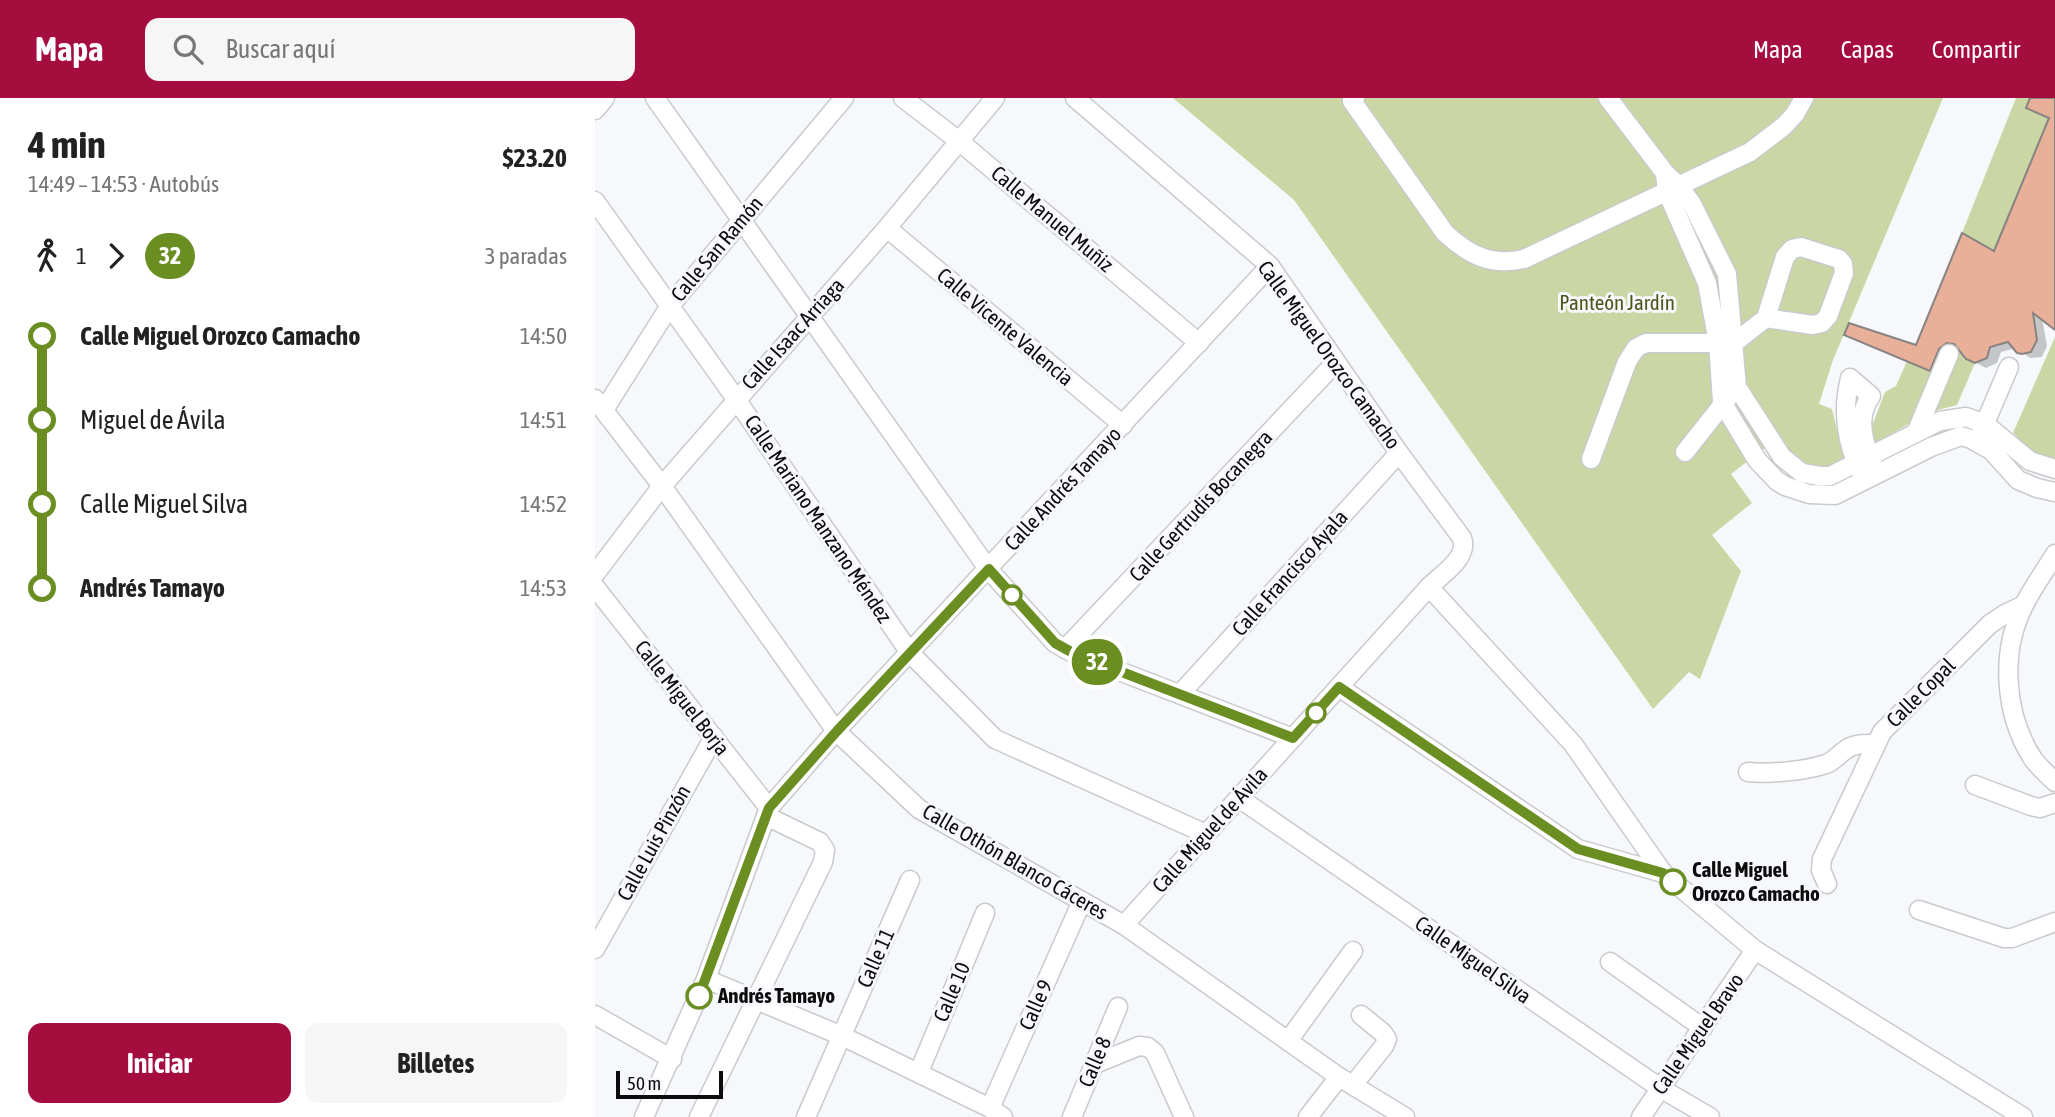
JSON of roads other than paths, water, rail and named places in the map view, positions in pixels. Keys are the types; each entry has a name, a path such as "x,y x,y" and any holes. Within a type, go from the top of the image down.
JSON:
{"street":[{"path":"595,110 605,98"},
{"path":"655,98 989,569 1055,643 1293,738"},
{"name":"Calle San Ramón","path":"599,405 669,307 844,98"},
{"name":"Calle Manuel Muñiz","path":"903,98 959,141 1199,343"},
{"name":"Calle Isaac Arriaga","path":"595,574 662,486 887,228 995,98"},
{"name":"Calle Miguel Orozco Camacho","path":"1075,98 1270,266 1399,453 1462,538 1464,548"},
{"path":"1608,98 1665,173 1673,189 1692,204 1727,274 1722,402 1757,460 1769,474 1785,486 1809,494 1835,495 1961,436 1991,450 2018,480 2055,492"},
{"path":"1351,99 1445,233 1458,246 1490,261 1507,263 1524,259 1750,152 1772,137 1795,114 1804,98"},
{"name":"Calle Mariano Manzano Méndez","path":"595,201 736,399 910,653 995,739 1206,834"},
{"name":"Calle Vicente Valencia","path":"887,228 1123,425"},
{"path":"1591,459 1627,362 1636,348 1656,341 1726,343 1766,318 1813,325 1822,323 1828,316 1844,273 1841,261 1801,247 1790,251 1785,257 1766,318"},
{"name":"Calle Andrés Tamayo","path":"645,1117 706,979 768,812 837,731 1270,266"},
{"path":"1726,343 1737,387 1772,445 1782,457 1803,473 1830,476 1948,418 1966,417 1985,424 2030,461 2055,469"},
{"path":"1916,433 1949,354"},
{"name":"Calle Gertrudis Bocanegra","path":"1065,649 1336,362"},
{"path":"1977,442 2009,367"},
{"path":"1863,459 1861,419 1871,396 1850,378 1844,410 1863,459 1871,478"},
{"path":"1685,452 1722,402 1737,387"},
{"name":"Calle Othón Blanco Cáceres","path":"599,405 662,486 837,731 919,809 1124,925 1346,1081 1405,1117"},
{"name":"Calle Francisco Ayala","path":"1181,693 1399,453"},
{"name":"Calle Miguel de Ávila","path":"1124,925 1429,587 1460,557 1464,548"},
{"path":"2055,554 2024,605 2010,649 2009,671 2012,712 2018,729 2034,761 2055,782"},
{"name":"Calle Miguel Borja","path":"595,587 713,737 768,812"},
{"path":"1429,587 1573,744 1663,873 1755,950 2023,1117"},
{"name":"Calle Copal","path":"1827,884 1821,870 1822,859 1876,744 1888,725 1990,624 2024,605"},
{"path":"1339,687 1578,849 1663,873"},
{"name":"Calle Luis Pinzón","path":"595,949 713,737"},
{"path":"1748,772 1764,774 1823,765 1854,745 1876,744"},
{"path":"1975,785 2039,808 2055,803"},
{"name":"Calle Miguel Silva","path":"1239,798 1660,1088 1710,1117"},
{"path":"699,1117 823,862 825,850 820,842 768,812"},
{"name":"Calle 11","path":"807,1117 910,880"},
{"name":"Calle 9","path":"997,1113 1083,901"},
{"path":"1919,910 2004,938 2012,938 2055,922"},
{"name":"Calle 10","path":"919,1072 985,912"},
{"name":"Calle Miguel Bravo","path":"1641,1117 1755,950"},
{"path":"1288,1041 1353,951"},
{"path":"1610,962 1703,1028"},
{"path":"706,979 842,1036 997,1113"},
{"name":"Calle 8","path":"1072,1117 1118,1007"},
{"path":"595,1015 672,1059"},
{"path":"1308,1117 1384,1046 1387,1040 1383,1033 1361,1015"},
{"path":"1095,1064 1139,1046 1148,1047 1155,1053 1181,1116"}],"place":[{"name":"Calle Miguel Orozco Camacho","path":"1673,882"},
{"name":"Andrés Tamayo","path":"699,996"}],"park label":[{"name":"Panteón Jardín","path":"1617,303"}]}
